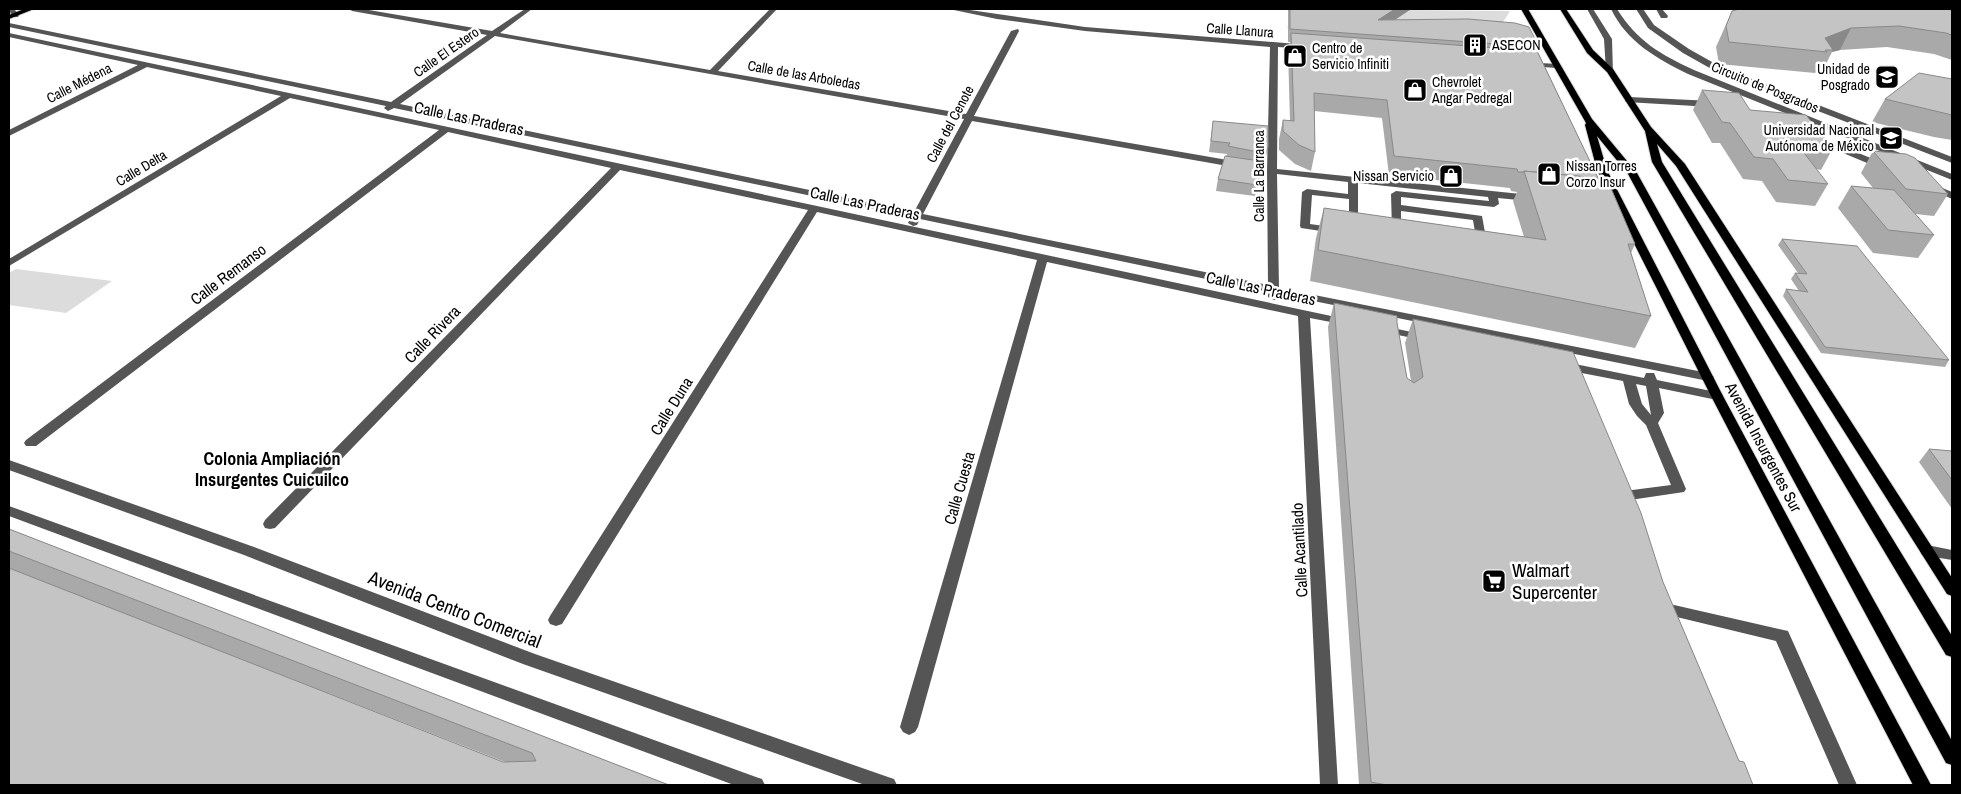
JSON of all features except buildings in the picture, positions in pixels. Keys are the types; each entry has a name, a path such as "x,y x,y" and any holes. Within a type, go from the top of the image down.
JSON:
{"main road":[{"path":"10,16 30,9"},
{"name":"Avenida Insurgentes Sur","path":"1524,9 1588,120 1632,173 1952,758"},
{"path":"1563,9 1590,51 1610,71 1648,129 1680,164 1927,551 1947,574 1952,590"},
{"name":"Avenida Insurgentes Sur","path":"1588,120 1602,170 1616,207 1708,377 1922,785"},
{"path":"1648,129 1657,162 1952,650"}],"street":[{"name":"Calle de las Arboledas","path":"352,9 1251,167"},
{"name":"Calle El Estero","path":"377,115 529,9"},
{"path":"711,72 774,9"},
{"name":"Calle Llanura","path":"953,9 998,18 1083,29 1313,48"},
{"path":"1590,9 1608,39 1610,71"},
{"name":"Circuito de Posgrados","path":"1614,9 1629,33 1656,55 1952,178"},
{"name":"Circuito de Posgrados","path":"1640,9 1651,26 1686,51 1718,69 1952,160"},
{"path":"1660,9 1664,16"},
{"name":"Calle Las Praderas","path":"10,16 161,57 1273,290 1708,377"},
{"name":"Calle del Cenote","path":"909,230 1015,31"},
{"name":"Calle Las Praderas","path":"9,35 909,230 1275,308 1437,340"},
{"name":"Calle La Barranca","path":"1274,45 1272,171 1273,290 1275,308"},
{"name":"Calle Médena","path":"9,133 161,57"},
{"path":"1518,63 1557,66"},
{"path":"1714,80 1738,86 1746,84 1743,79"},
{"path":"1763,87 1798,92 1849,112 1853,121"},
{"name":"Calle Delta","path":"9,263 287,96"},
{"path":"1778,107 1774,102 1776,99 1795,99"},
{"path":"1629,100 1718,105"},
{"name":"Calle Remanso","path":"31,443 445,130"},
{"path":"1809,136 1890,169"},
{"name":"Calle Rivera","path":"270,524 617,167"},
{"path":"1272,171 1542,199"},
{"path":"1352,179 1359,234 1305,226 1306,192 1354,198"},
{"path":"1925,184 1952,196"},
{"path":"1415,230 1396,227 1396,194 1494,204 1493,194"},
{"path":"1396,207 1478,218 1476,238 1483,251"},
{"name":"Calle Duna","path":"556,620 814,209"},
{"name":"Calle Cuesta","path":"909,727 1043,258"},
{"name":"Calle Acantilado","path":"1304,314 1329,785"},
{"path":"1398,346 1399,316"},
{"path":"1572,351 1573,367"},
{"path":"1554,363 1717,396"},
{"path":"1648,366 1658,412 1652,423"},
{"path":"1628,515 1622,496 1679,489 1652,423 1638,411 1631,392 1629,378"},
{"name":"Avenida Centro Comercial","path":"9,465 258,555 529,659 888,785"},
{"path":"9,511 756,785"},
{"path":"1927,551 1952,555"},
{"path":"1664,624 1656,603 1782,636 1848,785"}],"shaded area":[{"path":"1296,9 1510,11 1498,30 1287,28"},
{"path":"16,269 112,281 66,313 9,305 9,273"}],"place":[{"name":"ASECON","path":"1475,45"},
{"name":"Centro de Servicio Infiniti","path":"1295,56"},
{"name":"Unidad de Posgrado","path":"1887,77"},
{"name":"Chevrolet Angar Pedregal","path":"1415,90"},
{"name":"Universidad Nacional Autónoma de México","path":"1891,138"},
{"name":"Nissan Torres Corzo Insur","path":"1549,174"},
{"name":"Nissan Servicio","path":"1451,176"},
{"name":"Walmart Supercenter","path":"1494,581"}],"district":[{"name":"Colonia Ampliación Insurgentes Cuicuilco","path":"272,468"}]}
